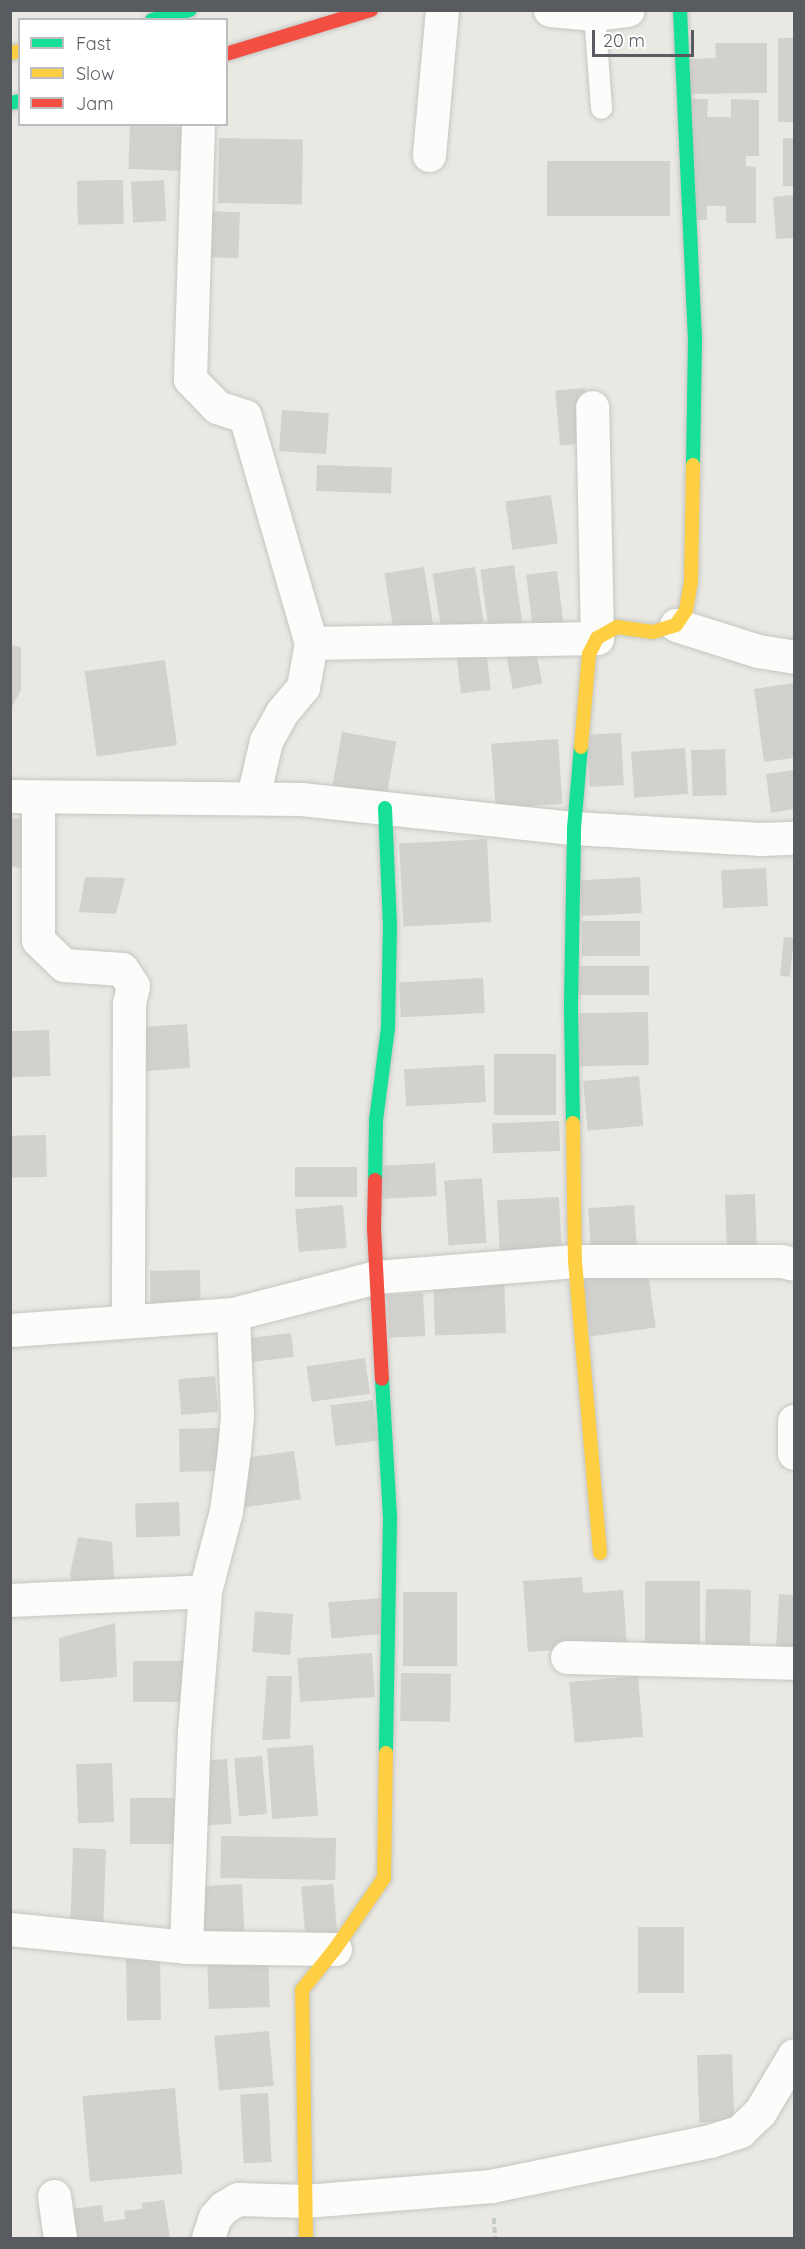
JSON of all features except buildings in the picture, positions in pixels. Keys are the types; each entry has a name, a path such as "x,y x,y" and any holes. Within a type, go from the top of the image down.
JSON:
{"street":[{"path":"160,18 190,10"},
{"path":"228,53 331,16 371,10"},
{"path":"429,155 442,10"},
{"path":"550,10 594,14 628,10"},
{"path":"676,625 686,610 691,582 695,339 680,10"},
{"path":"198,126 190,379 217,407 245,416 311,643 303,687 282,712 266,741 253,797"},
{"path":"592,407 597,638 589,654 574,828 572,1005 575,1261 600,1553"},
{"path":"311,643 597,638 617,627 653,632 676,625 758,651 795,657"},
{"path":"128,1321 129,1004 132,986 122,969 64,965 39,940 24,796 253,797 574,828 762,839 795,838"},
{"path":"306,2238 302,1990 335,1949 384,1878 390,1518 374,1228 376,1120 388,1028 390,938 385,808"},
{"path":"10,1330 234,1314 376,1277 575,1261 781,1262 795,1264"},
{"path":"186,1947 194,1732 205,1591 226,1511 237,1415 234,1314"},
{"path":"795,1421 795,1453"},
{"path":"10,1600 205,1591"},
{"path":"567,1657 795,1664"},
{"path":"10,1929 186,1947 335,1949"},
{"path":"208,2238 215,2217 224,2207 238,2199 306,2201 491,2186 710,2140 740,2131 760,2112 795,2055"},
{"path":"54,2196 60,2238"}],"lane":[{"path":"594,14 602,108"}],"traffic: fast":[{"path":"160,18 190,10"},
{"path":"680,10 695,339 693,465"},
{"path":"10,103 18,101"},
{"path":"573,1123 571,1005 574,828 581,747"},
{"path":"375,1180 376,1120 388,1028 390,927 385,808"},
{"path":"382,1379 390,1518 386,1753"}],"traffic: slow":[{"path":"10,53 18,51"},
{"path":"581,747 589,654 597,638 617,627 653,632 676,625 686,610 691,582 693,465"},
{"path":"573,1123 575,1261 600,1553"},
{"path":"306,2238 302,1990 335,1949 384,1878 386,1753"}],"traffic: jam":[{"path":"228,53 371,10"},
{"path":"375,1180 374,1228 382,1379"}]}
